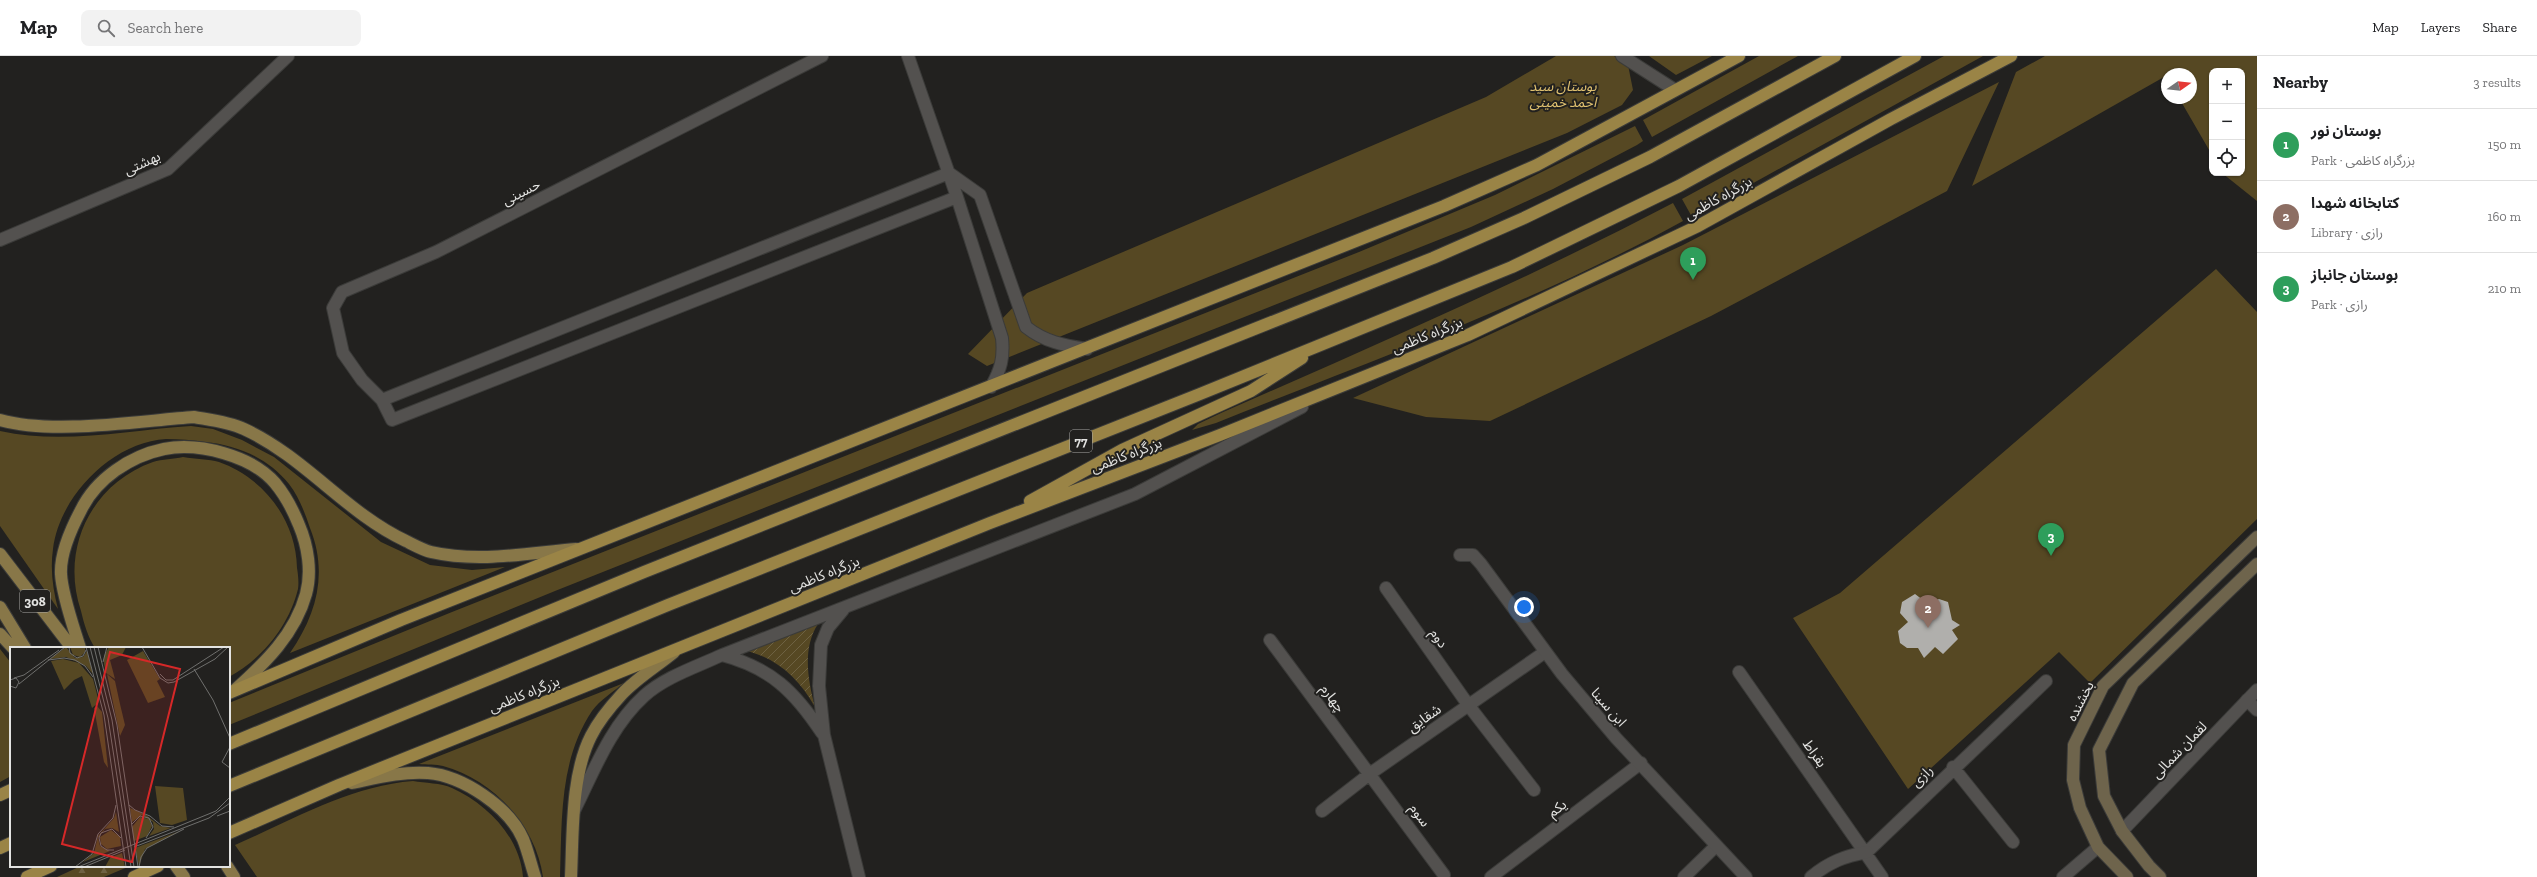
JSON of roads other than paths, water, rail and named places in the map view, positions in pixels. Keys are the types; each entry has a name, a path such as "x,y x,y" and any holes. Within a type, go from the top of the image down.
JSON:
{"highway":[{"path":"232,692 401,620 587,548 1087,349 1480,190 1537,165 1739,56"},
{"path":"230,744 644,572 1433,258 1524,218 1650,157 1835,56"},
{"name":"بزرگراه کاظمی","path":"230,786 668,605 1325,343 1512,266 1672,189 1915,56"},
{"name":"بزرگراه کاظمی","path":"230,834 339,785 678,648 990,523 1220,435 1468,335 1667,242 2011,56"},
{"path":"990,523 1122,450 1251,391 1325,343"},
{"path":"0,795 10,790"},
{"path":"0,848 10,843"},
{"path":"27,877 49,867"},
{"path":"134,877 156,867"}],"main road":[{"path":"0,420 16,425 58,426 194,417 214,421 243,428 276,446 361,514 391,534 430,552 483,558 587,548"},
{"path":"80,647 61,574 70,530 89,493 123,465 145,454 166,448 203,449 235,456 274,482 291,507 303,535 309,562 306,594 295,621 271,658 232,692"},
{"name":"بخشنده","path":"2127,877 2098,847 2079,801 2073,780 2074,745 2103,686 2257,537"},
{"name":"308","path":"0,554 71,647"},
{"path":"2160,877 2149,866 2122,831 2104,796 2099,750 2133,683 2257,564"},
{"name":"308","path":"0,607 24,647"},
{"path":"0,634 12,647"},
{"path":"571,877 574,812 581,763 590,736 602,718 623,693 678,648"},
{"path":"339,785 403,774 428,773 476,789 498,806 522,838 535,877"},
{"path":"177,867 184,877"},
{"path":"227,867 234,877"}],"street":[{"name":"بهشتی","path":"0,240 168,169 288,56"},
{"name":"حسینی","path":"822,56 436,252 342,292 333,308 343,353 362,380 382,400 392,420 957,197"},
{"path":"908,56 949,173 1002,338 1004,356 1001,369 991,387"},
{"path":"1622,56 1675,90"},
{"path":"382,400 949,173"},
{"path":"949,173 980,195 1026,327 1047,340 1061,345 1087,349"},
{"path":"574,812 618,724 644,696 675,676 722,655 1135,494 1347,383"},
{"name":"ابن سینا","path":"1460,554 1473,555 1481,564 1545,652 1616,738 1746,877"},
{"name":"دوم","path":"1386,588 1469,706"},
{"path":"844,608 828,628 821,645 819,686 824,736 859,877"},
{"name":"چهارم","path":"1270,640 1371,773"},
{"name":"شقایق","path":"1322,811 1371,773 1545,652"},
{"path":"722,655 747,662 768,674 791,692 809,713 824,736"},
{"name":"بقراط","path":"1739,672 1867,852 1882,877"},
{"name":"رازی","path":"1867,852 1953,767 2046,681"},
{"name":"لقمان شمالی","path":"2122,831 2257,690"},
{"path":"2248,700 2257,710"},
{"name":"یکم","path":"1469,706 1534,790"},
{"name":"یکم","path":"1491,877 1641,763"},
{"path":"1953,767 2013,842"},
{"name":"سوم","path":"1371,773 1444,874"},
{"path":"1684,877 1716,846"},
{"path":"2063,877 2098,847"},
{"path":"1811,877 1822,868 1843,856 1867,852"}],"place":[{"name":"بوستان نور","path":"1693,280"},
{"name":"بوستان جانباز","path":"2051,556"},
{"name":"کتابخانه شهدا","path":"1928,628"}],"park label":[{"name":"بوستان سید احمد خمینی","path":"1563,94"}]}
